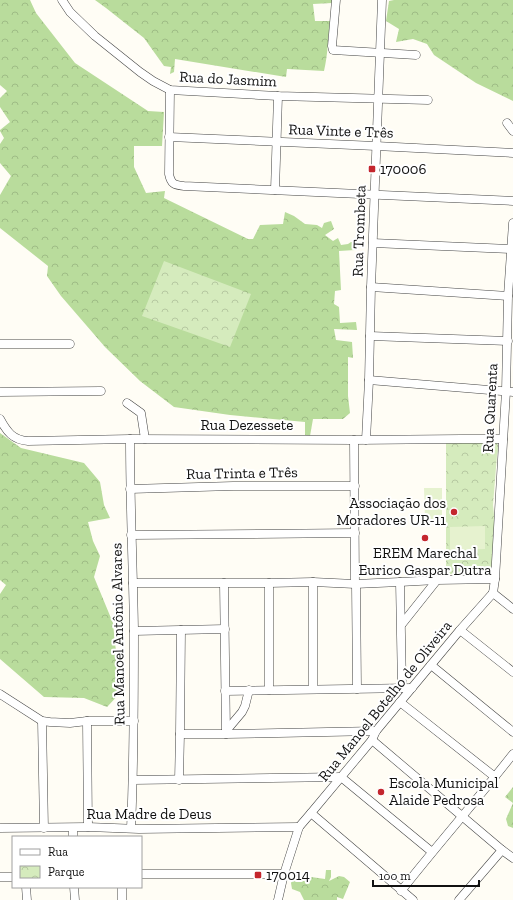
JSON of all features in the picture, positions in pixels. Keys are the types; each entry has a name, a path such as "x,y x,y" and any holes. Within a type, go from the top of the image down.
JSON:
{"street":[{"name":"Rua do Jasmim","path":"62,0 70,12 95,36 140,72 170,90 278,96 428,100"},
{"path":"336,0 332,48 336,50 416,55"},
{"name":"Rua Trombeta","path":"366,440 382,0"},
{"path":"170,90 169,174 172,183 177,185 513,201"},
{"path":"275,190 278,96"},
{"path":"507,123 513,131"},
{"name":"Rua Vinte e Três","path":"169,137 513,153"},
{"name":"Rua Quarenta","path":"493,593 503,439 510,392 508,296 513,223"},
{"path":"373,243 511,249"},
{"path":"371,287 508,296"},
{"path":"370,336 508,341"},
{"path":"0,344 70,344"},
{"path":"369,380 490,389 510,392"},
{"path":"0,392 101,391"},
{"path":"127,403 141,413 145,439"},
{"name":"Rua Dezessete","path":"0,419 10,434 16,439 22,441 130,439 503,439"},
{"name":"Rua Manoel Antônio Alvares","path":"130,439 134,631 134,721 131,828"},
{"path":"354,440 357,689"},
{"name":"Rua Trinta e Três","path":"130,489 248,486 355,486"},
{"path":"131,535 355,533"},
{"path":"133,583 313,582 356,584 495,579"},
{"path":"402,624 436,580"},
{"path":"313,582 313,689"},
{"path":"400,582 402,624 402,688"},
{"path":"224,583 226,733"},
{"path":"269,583 269,690"},
{"path":"493,593 513,608"},
{"name":"Rua Manoel Botelho de Oliveira","path":"299,827 372,740 376,731 430,665 493,593"},
{"path":"134,631 225,629"},
{"path":"179,780 181,630"},
{"path":"460,630 513,672"},
{"path":"430,665 513,732"},
{"path":"225,691 412,688"},
{"path":"226,733 242,712 249,690"},
{"path":"0,694 42,721 70,723 87,721 134,721"},
{"path":"400,702 495,777"},
{"path":"42,721 44,828"},
{"path":"87,721 88,828"},
{"path":"180,734 376,731"},
{"path":"372,740 462,817 513,858"},
{"path":"401,890 513,754"},
{"path":"133,780 341,777 432,852"},
{"path":"311,813 413,900"},
{"path":"278,900 284,874 299,827"},
{"name":"Rua Madre de Deus","path":"0,828 299,827"},
{"path":"73,828 73,836"},
{"path":"121,828 121,836"},
{"path":"459,900 502,850"},
{"path":"142,874 284,874"},
{"path":"0,877 12,877"},
{"path":"26,888 26,900"},
{"path":"74,888 74,900"},
{"path":"122,888 122,900"}],"green space":[{"path":"0,0 30,0 36,13 75,63 148,111 164,112 162,146 134,146 134,167 146,193 165,191 164,198 248,239 253,239 260,225 283,224 285,212 294,216 305,224 317,225 322,228 324,223 331,221 334,229 325,235 333,241 338,238 341,245 356,242 358,245 355,250 339,251 341,290 335,291 334,304 339,307 340,323 356,322 357,330 334,329 336,340 352,342 353,358 348,357 348,396 350,413 343,419 313,419 310,436 305,435 305,422 230,415 174,407 140,381 105,347 61,296 47,276 48,266 0,228 0,195 11,176 0,163 0,144 4,138 0,130 10,122 0,107 0,98 7,91 0,85"},
{"path":"95,0 332,0 332,3 313,4 315,21 330,21 324,71 287,69 286,77 175,59 174,72 170,74 171,67 164,66 144,38"},
{"path":"513,0 513,101 476,83 434,55 427,44 413,39 396,42 399,29 386,21 389,1"},
{"path":"164,261 251,294 230,347 142,316"},
{"path":"0,433 21,448 84,463 100,482 104,505 110,518 88,522 93,541 100,556 94,577 113,623 123,690 107,707 84,698 44,697 0,659 0,594 6,585 0,580"},
{"path":"446,439 496,442 498,445 493,505 496,535 492,575 446,574"},
{"path":"424,488 442,488 442,519 425,519"},
{"path":"485,526 485,549 450,550 450,527"},
{"path":"513,787 513,803 505,797"},
{"path":"513,803 513,828 508,826 506,819"},
{"path":"326,870 331,870 331,877 329,881 339,876 344,877 350,882 343,899 337,897 337,900 304,900 300,892 292,889 291,883 293,878 311,877 325,879"}],"place":[{"name":"170006","path":"372,169"},
{"name":"Associação dos Moradores UR-11","path":"454,512"},
{"name":"EREM Marechal Eurico Gaspar Dutra","path":"425,538"},
{"name":"Escola Municipal Alaide Pedrosa","path":"381,792"},
{"name":"170014","path":"258,875"}]}
